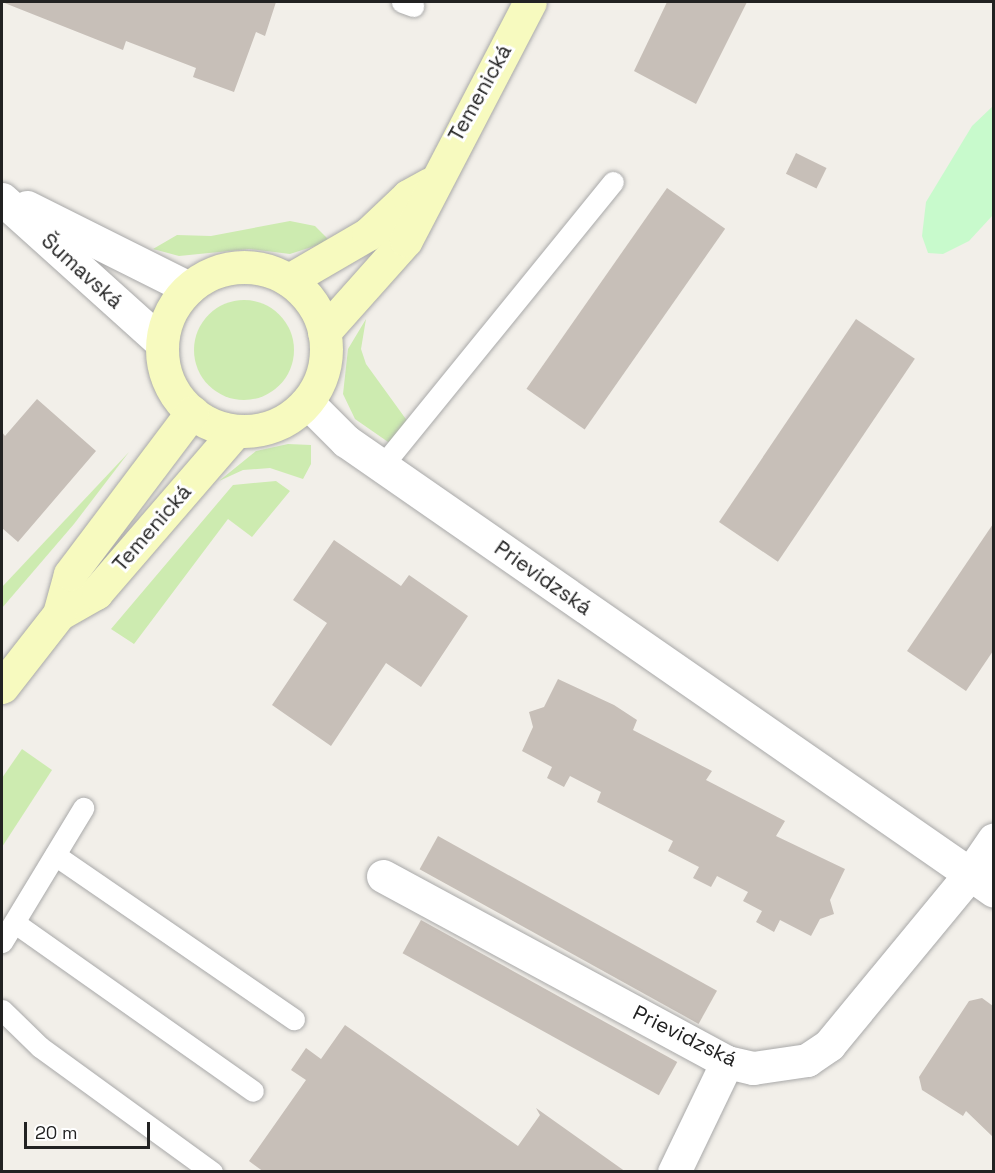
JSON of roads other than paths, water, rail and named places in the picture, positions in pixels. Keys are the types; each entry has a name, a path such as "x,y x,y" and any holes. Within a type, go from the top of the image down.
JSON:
{"street":[{"name":"Temenická","path":"324,332 406,240 430,184 530,2"},
{"path":"289,280 368,234 408,196 430,184"},
{"name":"Šumavská","path":"2,194 189,288"},
{"name":"Šumavská","path":"2,199 162,343"},
{"path":"237,267 264,269 289,280 306,294 324,332 324,369 307,402 276,426 236,431 192,412 172,389 162,343 166,323 189,288 211,274 237,267"},
{"name":"Prievidzská","path":"307,402 346,441 982,883"},
{"name":"Temenická","path":"59,614 70,574 192,412"},
{"name":"Temenická","path":"2,687 59,614 96,593 236,431"},
{"name":"Prievidzská","path":"383,876 727,1062 779,1068 807,1060 829,1045 982,883 993,839"},
{"path":"674,1172 727,1062"}],"lane":[{"path":"382,466 613,182"},
{"path":"2,942 15,924 83,808"},
{"path":"55,855 294,1019"},
{"path":"15,924 253,1091"},
{"path":"2,1010 40,1047 212,1172"}]}
